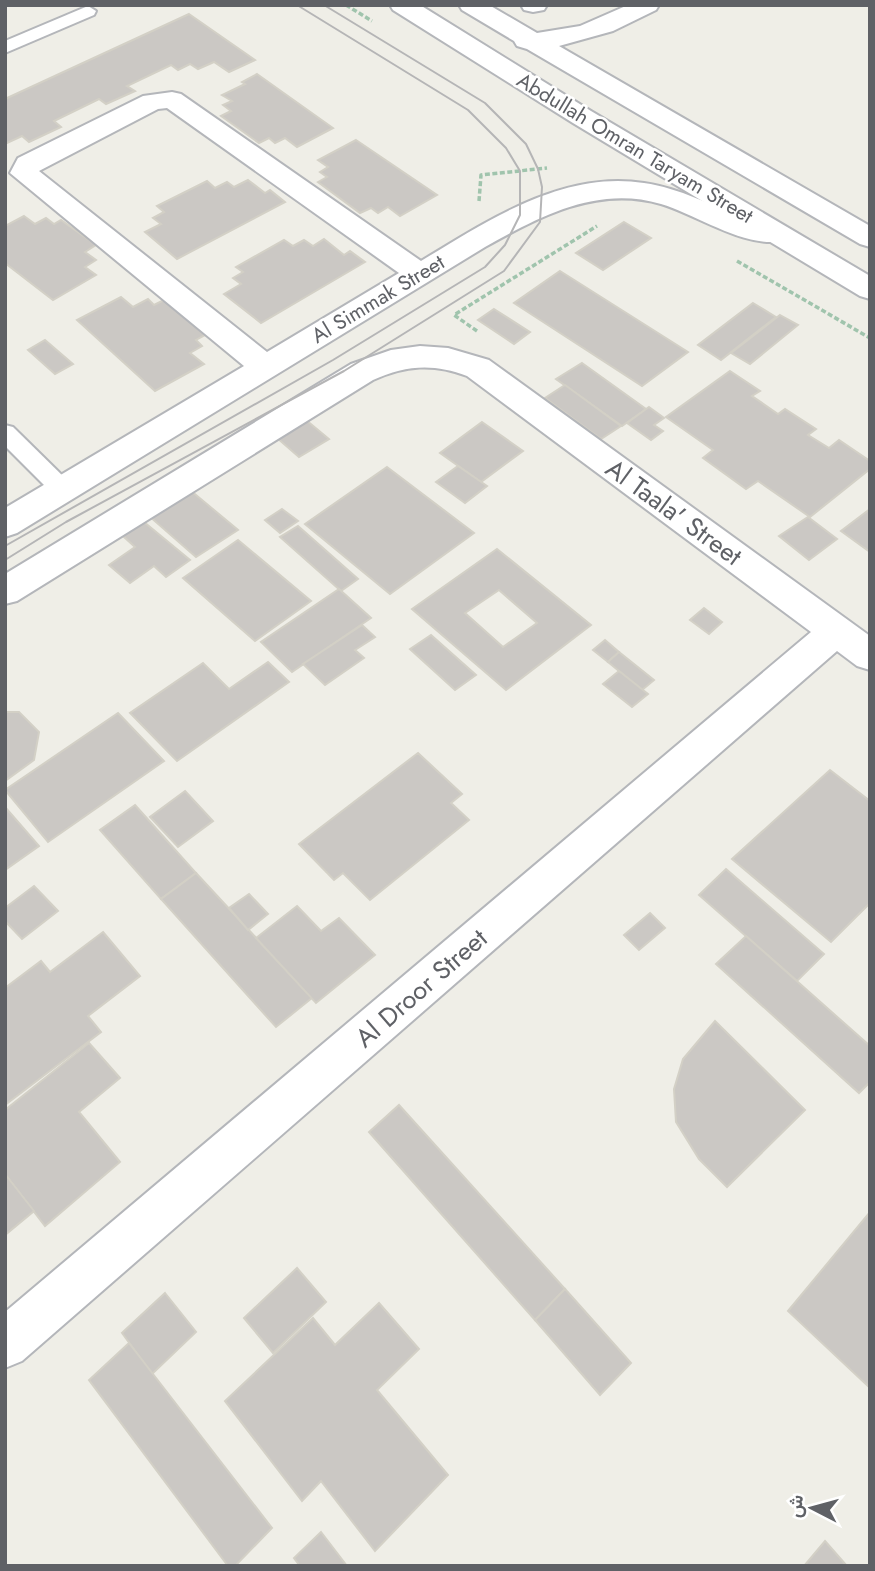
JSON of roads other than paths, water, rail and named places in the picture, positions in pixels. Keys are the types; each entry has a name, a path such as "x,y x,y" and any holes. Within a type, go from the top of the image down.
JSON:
{"street":[{"name":"Abdullah Omran Taryam Street","path":"402,5 870,289"},
{"path":"428,5 480,34 515,41 586,34 638,10"},
{"name":"Abdullah Omran Taryam Street","path":"471,5 870,237"},
{"path":"624,95 610,78 603,61 604,44 613,29 638,10"},
{"path":"265,367 24,173 28,164 152,102 172,100 420,274"},
{"name":"Al Simmak Street","path":"5,524 420,274 543,204 567,196 603,190 636,191 670,197 754,232 777,234"},
{"name":"Al Taala' Street","path":"5,591 379,363 398,358 440,356 478,368 870,656"},
{"name":"Al Droor Street","path":"5,1344 836,631"}],"lane":[{"path":"5,48 88,11"},
{"path":"5,433 62,489"}],"tram line":[{"path":"5,546 333,360 485,267 505,245 520,215 520,171 506,148 468,110 297,5"},
{"path":"5,560 66,522 344,371 504,271 540,222 542,187 538,169 526,144 485,103 324,5"}]}
